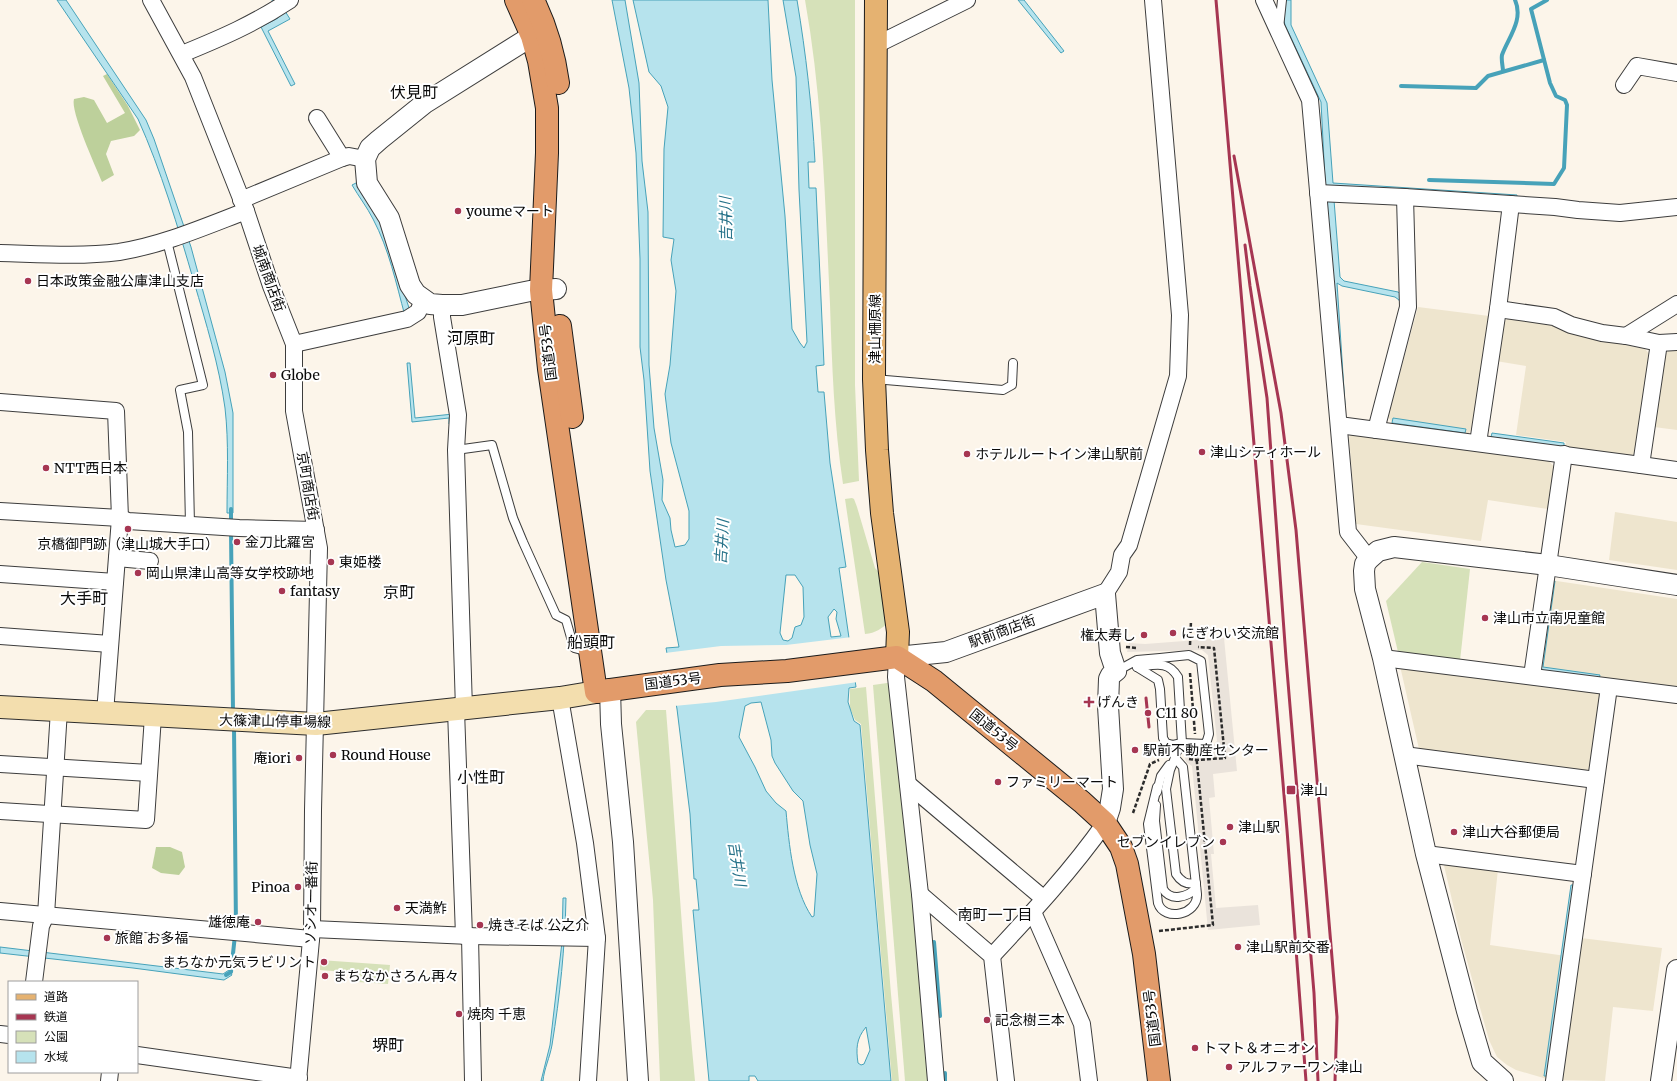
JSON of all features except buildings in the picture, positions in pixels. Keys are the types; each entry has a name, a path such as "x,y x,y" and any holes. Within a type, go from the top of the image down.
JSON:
{"highway":[{"name":"国道53号","path":"516,0 532,36 539,61 547,108 550,370 591,653 608,690"},
{"name":"国道53号","path":"533,0 545,26 552,50 562,107 562,151 548,290 577,456 608,690"},
{"name":"国道53号","path":"608,690 720,675 787,671 894,657 934,681 1082,802 1105,823 1121,847 1127,864 1144,954 1159,1081"}],"main road":[{"name":"津山柵原線","path":"876,0 874,379 880,482 889,570 898,632 894,657"},
{"name":"大篠津山停車場線","path":"0,707 316,724 560,698 608,690"}],"street":[{"name":"城南商店街","path":"150,0 182,54 193,77 244,206 271,286 294,344"},
{"path":"526,0 535,21 536,31 532,36 425,103 370,148 365,159 367,183 389,218 410,285 416,294 432,302 462,305 548,290"},
{"path":"876,45 967,0"},
{"path":"992,956 1033,912 1043,898 1092,841 1105,823 1113,793 1114,778 1110,745 1108,706 1109,679 1111,675 1119,670 1110,653 1105,594 1116,577 1122,555 1129,545 1178,376 1180,315 1153,0"},
{"path":"1264,0 1310,100 1348,532 1369,559"},
{"path":"182,54 238,31 282,5"},
{"path":"1624,85 1637,66 1677,73"},
{"path":"317,118 342,158"},
{"path":"0,253 91,254 135,249 167,241 244,206 342,158 349,156 365,159"},
{"path":"1318,193 1511,204 1620,213 1677,207"},
{"path":"1376,430 1408,307 1405,197"},
{"path":"1478,443 1498,309 1511,204"},
{"path":"294,344 407,319 432,302"},
{"path":"432,302 442,317 458,415 456,450 460,709 473,1081"},
{"path":"1626,336 1677,304"},
{"path":"1498,309 1554,317 1571,325 1602,333 1659,343 1677,342"},
{"path":"1641,465 1659,343"},
{"name":"京町商店街","path":"294,344 294,411 319,548 316,724"},
{"path":"0,402 116,411 120,518 105,713"},
{"path":"1339,425 1677,470"},
{"path":"1532,676 1564,454"},
{"path":"0,511 120,518 128,521 239,528 316,530"},
{"path":"1503,1081 1482,1062 1467,1011 1426,854 1383,658 1368,600 1364,578 1365,564 1378,551 1394,547 1548,565 1677,585"},
{"path":"117,558 150,561"},
{"path":"0,574 115,582"},
{"name":"駅前商店街","path":"894,657 946,652 1105,594"},
{"path":"0,636 110,644"},
{"path":"894,657 920,894 936,1081"},
{"path":"1383,658 1677,695"},
{"path":"1554,1081 1610,687"},
{"path":"608,690 613,841 626,1081"},
{"path":"608,690 623,842 638,1081"},
{"path":"560,698 585,843 597,938 588,1081"},
{"path":"34,981 41,926 46,915 59,710"},
{"path":"0,810 146,820 153,716"},
{"name":"ソシオ一番街","path":"299,1079 312,934 313,810 316,724"},
{"path":"1404,755 1596,780"},
{"path":"0,764 149,774"},
{"path":"908,784 1043,898"},
{"path":"1426,854 1583,874"},
{"path":"920,894 992,956 1006,1081"},
{"path":"0,911 312,934 597,938"},
{"path":"1033,912 1082,1024 1089,1081"},
{"path":"1661,1081 1675,998 1677,970"},
{"path":"138,1055 299,1079"}],"lane":[{"path":"1278,31 1282,14 1282,0"},
{"path":"167,241 203,385 180,390 188,432 190,525"},
{"path":"874,379 1003,390 1012,385 1013,363"},
{"path":"456,450 492,445 513,518 556,615 566,620 574,648 591,653"},
{"path":"1119,670 1137,660 1189,655 1201,661 1208,730 1206,744 1182,743 1173,745 1166,743 1163,738 1160,689 1158,680 1137,667"},
{"path":"1119,670 1163,664 1174,670 1178,677 1182,743 1175,755 1166,789 1175,869 1182,881 1196,886"},
{"path":"1175,758 1183,768 1197,902 1188,911 1169,914 1159,907 1148,824 1161,776 1175,758"},
{"path":"1157,787 1155,821 1163,889 1168,895 1175,897 1189,894 1196,886"}],"path":[{"path":"1189,646 1191,621"},
{"path":"1189,655 1196,744"},
{"path":"1159,931 1213,925 1196,760"},
{"path":"1133,813 1150,764 1155,762"}],"shaded area":[{"path":"1418,307 1489,316 1473,428 1468,434 1392,422 1388,417"},
{"path":"1509,318 1550,324 1597,339 1645,349 1650,355 1637,452 1630,456 1565,448 1566,442 1516,435 1526,366 1496,361 1502,323"},
{"path":"1671,349 1677,349 1677,430 1654,427 1663,356"},
{"path":"1356,430 1548,460 1554,467 1548,509 1488,500 1481,541 1356,524 1349,437"},
{"path":"1615,512 1677,522 1677,570 1609,560"},
{"path":"1550,580 1677,599 1677,691 1543,672 1539,667"},
{"path":"1224,638 1237,771 1213,774 1215,797 1209,798 1214,854 1211,854 1216,908 1258,905 1260,925 1208,930 1192,766 1186,762 1185,754 1189,750 1208,751 1217,741 1208,655 1202,650 1127,652 1129,643 1145,644"},
{"path":"1400,666 1598,693 1602,698 1593,768 1586,773 1419,749"},
{"path":"1443,861 1498,869 1490,945 1566,956 1547,1079 1516,1070 1497,1057 1489,1040 1461,939"},
{"path":"1581,938 1662,948 1653,1011 1613,1007 1605,1081 1561,1080"}],"green space":[{"path":"805,0 855,0 855,385 859,481 843,484 837,439 834,394 820,114"},
{"path":"107,74 128,106 140,130 134,136 111,141 106,154 114,175 102,182 80,127 76,115 74,99 84,97 94,100 107,123 125,113 103,76"},
{"path":"845,499 854,499 857,507 875,568 882,576 889,622 872,633 865,634"},
{"path":"1422,562 1470,569 1460,661 1398,652 1386,601"},
{"path":"894,682 932,1081 905,1081 873,685"},
{"path":"866,687 899,1081 892,1081 861,724 855,720 850,708 850,689"},
{"path":"646,710 666,710 695,1081 660,1081 653,900 636,722"},
{"path":"156,847 170,847 182,852 185,867 179,875 161,873 152,868"},
{"path":"320,960 390,965 388,984 358,982 358,973 320,970"}],"water":[{"path":"57,0 66,0 146,120 154,139 191,247 225,372 233,413 233,513 227,513 227,434 225,408 219,376 199,297 162,178 138,119"},
{"path":"272,0 278,0 290,19 268,31 295,84 291,86 261,27 278,18"},
{"name":"吉井川","path":"612,0 625,0 639,83 642,161 648,212 649,365 654,428 663,480 662,500 670,518 675,547 685,545 689,539 689,511 671,443 665,394 670,365 676,291 671,260 674,239 663,237 664,149 668,107 661,86 649,72 633,0 768,0 772,80 785,216 792,329 804,348 807,342 799,190 796,77 783,0 797,0 808,81 815,162 808,162 809,188 816,188 824,365 816,366 818,392 824,392 830,463 846,567 839,568 856,687 849,688 848,702 854,721 860,725 891,1081 758,1081 755,1076 749,1076 749,1081 709,1081 693,910 699,910 696,879 694,879 690,814 677,709 666,648 679,647 666,580 650,471 644,380 640,347 640,259 636,153 629,88","holes":["786,575 795,575 803,587 804,617 801,625 795,627 792,638 788,641 783,640 780,633","834,609 837,612 836,619 841,636 831,637 828,617","761,702 771,740 772,756 793,791 803,801 810,845 817,874 814,916 812,917 800,893 796,880 786,811 776,803 766,791 739,737 745,706 751,703","866,1027 870,1050 864,1064 861,1065 858,1063 857,1049 860,1036"]},
{"path":"1018,0 1024,0 1064,51 1061,53"},
{"path":"1284,0 1291,0 1291,25 1327,103 1333,183 1517,195 1517,200 1334,200 1340,277 1344,281 1398,292 1402,295 1402,307 1399,300 1395,297 1342,286 1337,283 1345,405 1342,405 1326,200 1321,102 1285,25 1283,16"},
{"path":"358,182 382,225 411,314 405,316 392,266 379,230 352,185"},
{"path":"407,363 410,363 415,418 453,414 452,424 449,424 449,418 412,422"},
{"path":"1393,418 1466,429 1465,433 1392,423"},
{"path":"1492,433 1564,443 1564,447 1491,437"},
{"path":"1551,581 1555,581 1543,667 1600,675 1599,679 1544,672 1539,667"},
{"path":"1571,885 1575,885 1548,1076 1544,1076"},
{"path":"563,898 566,898 560,990 551,1050 543,1081 541,1081 550,1045 562,942"},
{"path":"0,947 223,974 229,970 232,975 224,980 0,953"}],"pier":[{"path":"852,637 858,682 716,702 674,706 665,653 721,646 786,645"}],"waterway":[{"path":"1503,71 1502,55 1514,29 1518,15 1515,0"},
{"path":"1429,180 1554,184 1564,168 1567,105 1565,100 1556,96 1550,83 1531,9 1547,0"},
{"path":"1401,86 1476,88 1488,76 1544,60"},
{"path":"231,509 231,524"},
{"path":"231,531 233,712"},
{"path":"234,727 236,928"},
{"path":"226,975 231,972 235,935"},
{"path":"934,942 940,1016"},
{"path":"945,1073 945,1081"}],"railway":[{"path":"1216,0 1287,830 1306,1081"},
{"path":"1234,156 1281,413 1296,530 1337,1017 1335,1081"},
{"path":"1245,245 1267,398 1286,658 1314,993 1318,1081"},
{"path":"1146,698 1149,727"}],"place":[{"name":"youmeマート","path":"458,211"},
{"name":"日本政策金融公庫津山支店","path":"28,281"},
{"name":"Globe","path":"273,375"},
{"name":"津山シティホール","path":"1202,452"},
{"name":"ホテルルートイン津山駅前","path":"967,454"},
{"name":"NTT西日本","path":"46,468"},
{"name":"京橋御門跡（津山城大手口）","path":"128,529"},
{"name":"金刀比羅宮","path":"237,542"},
{"name":"東姫楼","path":"331,562"},
{"name":"岡山県津山高等女学校跡地","path":"138,573"},
{"name":"fantasy","path":"282,591"},
{"name":"津山市立南児童館","path":"1485,618"},
{"name":"にぎわい交流館","path":"1173,633"},
{"name":"権太寿し","path":"1144,635"},
{"name":"げんき","path":"1089,702"},
{"name":"C11 80","path":"1148,713"},
{"name":"駅前不動産センター","path":"1135,750"},
{"name":"Round House","path":"333,755"},
{"name":"庵iori","path":"299,758"},
{"name":"ファミリーマート","path":"998,782"},
{"name":"津山","path":"1291,790"},
{"name":"津山駅","path":"1230,827"},
{"name":"津山大谷郵便局","path":"1454,832"},
{"name":"セブンイレブン","path":"1223,842"},
{"name":"Pinoa","path":"298,887"},
{"name":"天満鮓","path":"397,908"},
{"name":"雄徳庵","path":"258,922"},
{"name":"焼きそば 公之介","path":"480,925"},
{"name":"旅館 お多福","path":"107,938"},
{"name":"津山駅前交番","path":"1238,947"},
{"name":"まちなか元気ラビリント","path":"324,962"},
{"name":"まちなかさろん再々","path":"325,976"},
{"name":"焼肉 千恵","path":"459,1014"},
{"name":"記念樹三本","path":"987,1020"},
{"name":"トマト＆オニオン","path":"1195,1048"},
{"name":"アルファーワン津山","path":"1229,1067"}],"district":[{"name":"伏見町","path":"414,92"},
{"name":"河原町","path":"471,338"},
{"name":"京町","path":"399,592"},
{"name":"大手町","path":"84,598"},
{"name":"船頭町","path":"591,642"},
{"name":"小性町","path":"481,777"},
{"name":"南町一丁目","path":"995,915"},
{"name":"堺町","path":"388,1045"}]}
